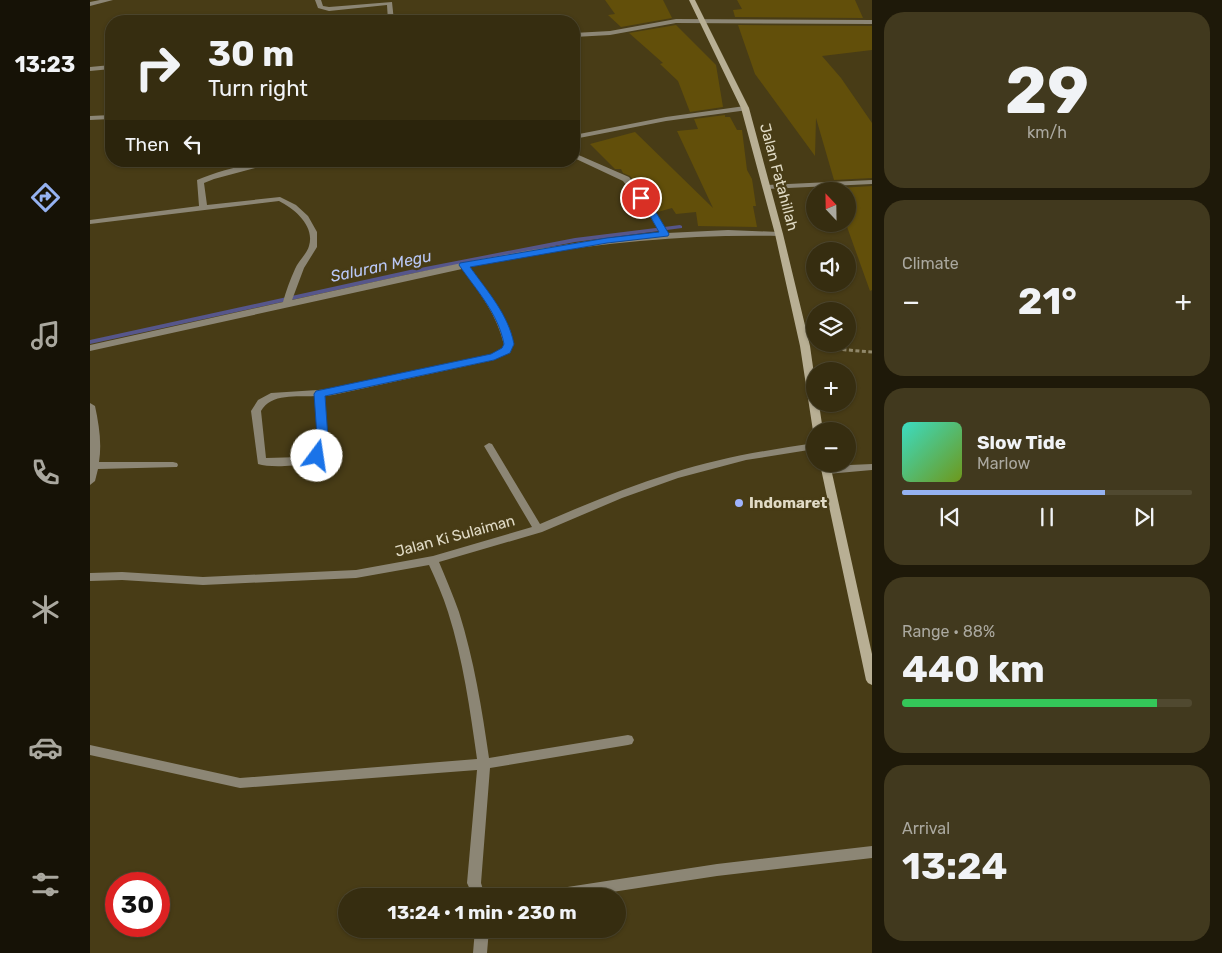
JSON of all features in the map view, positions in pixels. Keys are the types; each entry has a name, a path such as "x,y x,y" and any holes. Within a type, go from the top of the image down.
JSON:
{"street":[{"path":"90,4 110,0"},
{"path":"318,0 320,7 329,9 390,1 391,15"},
{"name":"Jalan Fatahillah","path":"692,0 745,108 779,234 805,346 817,422"},
{"path":"580,36 610,33 676,21 872,22"},
{"path":"90,69 105,68"},
{"path":"580,136 666,119 745,108"},
{"path":"90,118 105,117"},
{"path":"580,159 626,180 653,214 662,231"},
{"path":"203,208 200,182 211,177 252,167"},
{"path":"767,187 872,182"},
{"path":"90,222 280,199 300,212 309,224 314,238 312,249 302,262 288,303"},
{"path":"90,348 464,265 607,240 662,231 779,234"},
{"path":"320,394 323,452 317,456 299,460 261,462 256,411 261,402 274,395 320,394 494,357 506,350 509,344 500,314 464,265"},
{"path":"90,406 97,435 94,466 90,481"},
{"path":"489,446 538,529"},
{"name":"Jalan Ki Sulaiman","path":"90,577 122,576 204,581 347,575 433,560 538,529 618,495 676,475 746,457 806,447"},
{"path":"94,466 173,465"},
{"path":"856,467 872,467"},
{"path":"827,472 872,680"},
{"path":"433,560 453,611 464,651 475,703 484,764 474,883 476,888"},
{"path":"90,750 240,783 484,764 628,740"},
{"path":"600,888 717,870 872,852"},
{"path":"480,953 481,938"}],"path":[{"path":"805,346 872,352"}],"building":[{"path":"605,0 663,0 672,18 621,27 608,15 615,14"},
{"path":"737,0 855,0 863,18 735,17 733,10 742,9"},
{"path":"676,25 716,65 723,107 690,112 678,81 660,64 663,63 629,33"},
{"path":"738,25 872,26 872,50 822,56 841,78 872,123 872,178 834,180 816,118 815,156 755,74"},
{"path":"725,115 725,117 730,117 737,130 742,130 747,170 752,179 756,206 753,206 757,227 698,226 696,212 676,214 672,208 658,212 630,176 623,173 621,169 615,169 590,144 635,132 713,208 677,131 698,129 694,119"},
{"path":"872,186 872,290 870,291 856,252 856,242 852,242 849,232 856,232 856,187"}],"waterway":[{"name":"Saluran Megu","path":"90,342 410,272 575,240 680,227"}],"place":[{"name":"Indomaret","path":"739,503"}],"route":[{"path":"317,456 323,452 320,394 494,357 506,350 509,344 500,314 464,265 607,240 664,234 641,198"}]}
